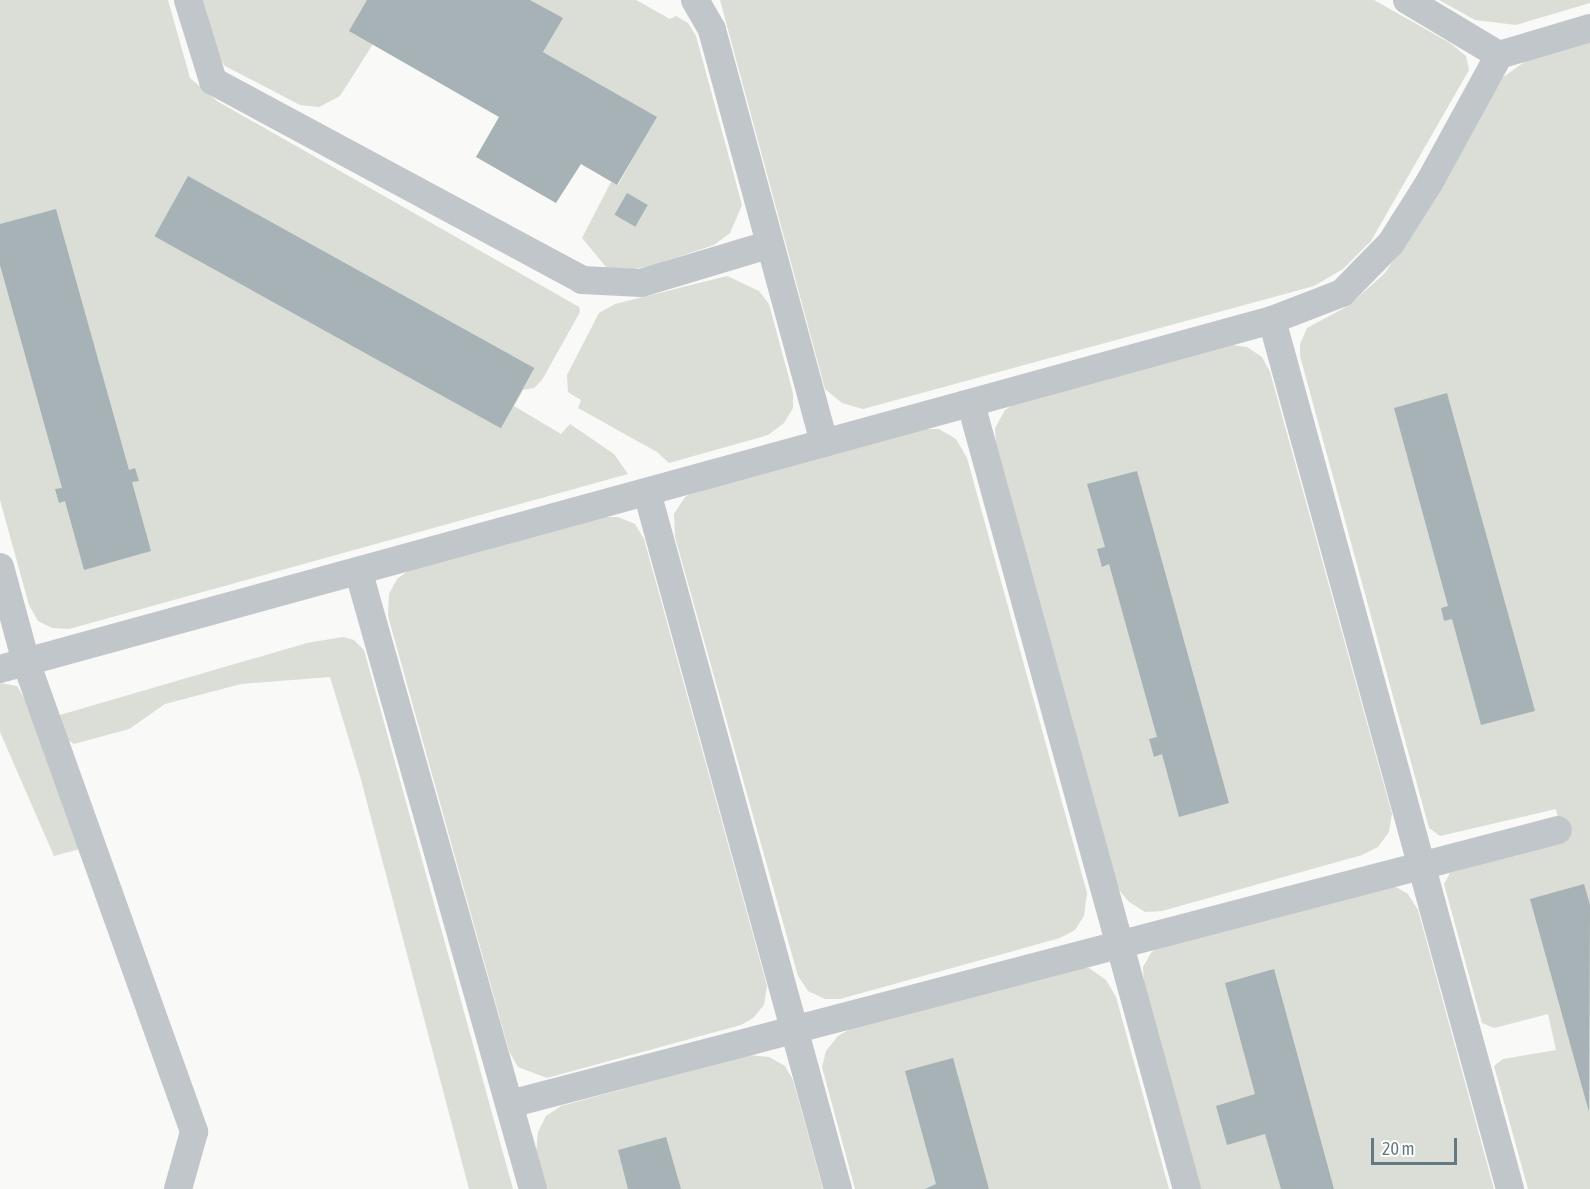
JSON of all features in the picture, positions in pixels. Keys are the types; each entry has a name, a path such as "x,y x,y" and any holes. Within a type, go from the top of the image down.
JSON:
{"lane":[{"path":"188,0 213,81 582,280 641,283 768,245"},
{"path":"695,0 712,30 768,245 824,443"},
{"path":"1407,0 1499,55"},
{"path":"13,665 359,573 1272,320 1342,293 1391,243 1430,183 1499,55 1590,28"},
{"path":"1272,320 1510,1189"},
{"path":"971,404 1187,1189"},
{"path":"647,492 838,1189"},
{"path":"0,567 13,665 194,1132 178,1189"},
{"path":"359,573 533,1189"},
{"path":"510,1104 1558,830"}],"shaded area":[{"path":"0,0 168,0 190,78 217,101 579,307 580,312 542,380 534,388 523,390 514,406 561,434 570,424 614,454 628,474 69,629 52,628 38,621 29,605 0,500"},
{"path":"200,0 367,0 373,44 340,96 319,107 300,105 225,66 215,52"},
{"path":"530,0 636,0 670,19 676,16 688,23 696,36 742,205 730,233 714,245 651,266 611,273 582,238 611,182 618,185 656,117 543,52 562,18"},
{"path":"720,0 1374,0 1450,43 1466,56 1469,70 1371,241 1343,269 1314,286 863,409 842,403 825,389"},
{"path":"1439,0 1590,0 1590,3 1516,25 1475,20"},
{"path":"1590,40 1590,1189 1528,1189 1494,1066 1503,1059 1556,1050 1548,1014 1494,1028 1482,1023 1444,884 1450,873 1563,842 1556,809 1440,836 1429,828 1300,356 1300,344 1307,328 1348,306 1385,273 1441,186 1502,78 1527,60"},
{"path":"727,276 759,291 769,304 793,393 793,408 784,423 768,435 669,463 657,452 578,408 581,400 568,392 567,375 599,313 615,304"},
{"path":"1225,344 1247,347 1262,357 1270,372 1392,814 1389,832 1378,847 1362,855 1162,911 1145,912 1128,901 1116,886 996,447 995,428 1005,410 1021,400"},
{"path":"917,429 939,429 956,439 967,458 1087,893 1084,916 1075,930 1060,938 840,999 825,999 808,991 798,976 675,537 674,514 685,497 702,487"},
{"path":"598,517 618,517 635,524 644,539 767,986 764,1005 753,1018 741,1025 547,1078 518,1067 509,1051 388,616 389,594 397,579 412,568"},
{"path":"343,637 354,640 364,650 513,1189 469,1189 360,776 330,677 241,684 165,704 129,729 74,744 63,737 53,717 307,643"},
{"path":"0,683 17,686 31,710 87,847 54,856 0,732"},
{"path":"1394,886 1408,894 1418,910 1494,1189 1200,1189 1144,985 1143,967 1151,953 1165,941"},
{"path":"1070,968 1089,968 1106,980 1116,997 1169,1189 855,1189 822,1067 826,1051 838,1036 852,1028"},
{"path":"749,1055 769,1057 785,1066 793,1080 823,1189 546,1189 536,1154 538,1132 546,1116 561,1106"}],"building":[{"path":"367,0 530,0 563,18 543,52 657,117 617,185 581,164 556,203 476,157 499,117 349,31"},
{"path":"188,176 534,368 501,428 155,236"},
{"path":"627,193 648,205 635,227 614,215"},
{"path":"56,209 129,470 135,468 139,481 132,482 151,551 84,570 65,501 59,503 55,489 62,488 0,265 0,224"},
{"path":"1447,393 1535,711 1481,725 1452,619 1444,621 1441,608 1448,606 1394,408"},
{"path":"1137,471 1229,803 1179,817 1162,754 1154,757 1149,739 1157,737 1109,564 1102,567 1097,549 1105,547 1087,484"},
{"path":"1584,884 1590,905 1589,1112 1530,899"},
{"path":"1274,969 1334,1189 1281,1189 1265,1134 1227,1145 1216,1106 1255,1094 1225,983"},
{"path":"953,1058 989,1189 925,1189 936,1184 905,1071"},
{"path":"666,1137 681,1189 628,1189 618,1150"}]}
